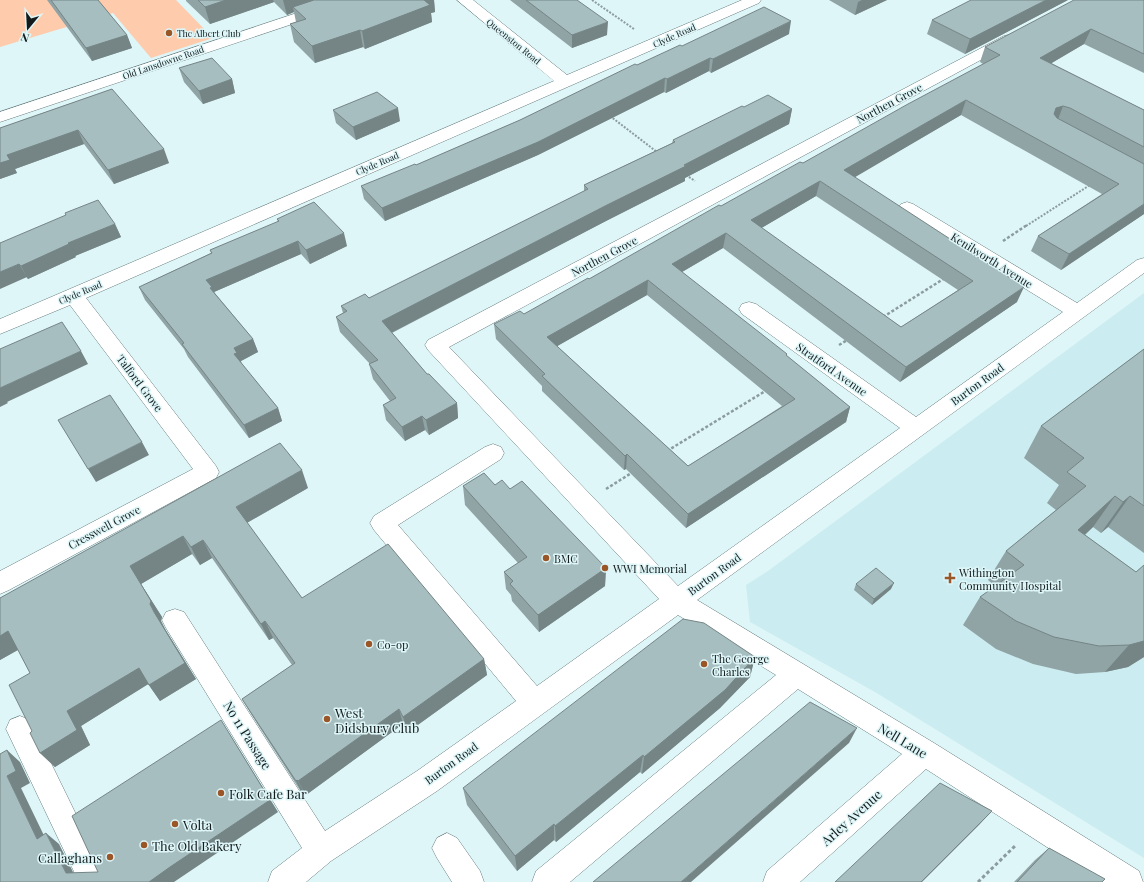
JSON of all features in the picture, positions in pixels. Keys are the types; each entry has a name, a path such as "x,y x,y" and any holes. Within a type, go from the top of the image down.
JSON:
{"street":[{"name":"Old Lansdowne Road","path":"0,117 350,0"},
{"name":"Queenston Road","path":"464,0 565,82"},
{"name":"Clyde Road","path":"0,327 754,0"},
{"name":"Northen Grove","path":"676,601 435,346 1027,30"},
{"name":"Kenilworth Avenue","path":"907,208 1077,312"},
{"name":"Burton Road","path":"283,882 321,851 427,780 535,703 1144,264"},
{"name":"Talford Grove","path":"73,295 208,472"},
{"name":"Stratford Avenue","path":"749,309 817,359 916,428"},
{"path":"493,453 382,523 535,703"},
{"name":"Cresswell Grove","path":"0,583 208,472"},
{"name":"Nell Lane","path":"676,601 924,752 1037,826 1128,882"},
{"name":"No 11 Passage","path":"175,620 321,851"},
{"path":"547,882 796,675"},
{"path":"20,729 94,882"},
{"name":"Arley Avenue","path":"778,882 924,752"},
{"path":"447,848 469,882"}],"path":[{"path":"592,0 654,44"},
{"path":"609,116 659,154"},
{"path":"684,173 715,196"},
{"path":"877,321 1096,181"},
{"path":"817,359 850,338"},
{"path":"664,453 771,387"},
{"path":"584,502 637,470"},
{"path":"978,882 1037,826"}],"shaded area":[{"name":"The Albert Club","path":"0,0 176,0 213,38 151,58 113,13 0,47"},
{"name":"Withington Community Hospital","path":"1144,293 1144,858 875,692 750,622 746,585 768,571"}],"building":[{"path":"51,0 98,0 127,35 86,48"},
{"path":"198,0 226,0 205,7"},
{"path":"314,0 424,0 430,5 362,31 360,30 312,46 290,24 306,19 293,7"},
{"path":"526,0 577,0 608,22 572,35"},
{"path":"971,0 1046,0 970,39 932,20"},
{"path":"1074,0 1144,0 1144,54 1091,29 1040,58 1144,110 1144,147 1070,108 1063,106 1056,108 1054,114 1057,118 1144,164 1144,204 1069,254 1038,236 1119,184 966,100 844,170 1024,287 906,367 726,233 672,264 787,354 786,355 850,407 688,514 627,454 625,456 542,376 545,374 494,324 520,311 524,314 719,205 721,206 800,162 803,163 908,104 1000,55 985,47","holes":["820,181 973,281 901,327 751,220","648,280 795,399 688,466 547,337"]},
{"path":"764,7 791,21 713,59 710,58 667,79 665,78 538,142 382,208 361,186 415,164 416,165 520,120 635,64 637,65 680,45 682,46"},
{"path":"212,58 232,79 199,91 179,68"},
{"path":"112,89 164,149 108,170 78,130 7,155 10,160 0,163 0,128"},
{"path":"377,92 398,108 353,127 333,110"},
{"path":"768,95 792,109 684,165 686,166 382,321 427,374 429,374 457,403 426,420 422,416 402,427 383,405 396,398 369,364 378,360 336,317 347,311 341,306 365,294 369,298 588,189 584,185 675,142 673,140 742,106 744,107"},
{"path":"98,200 115,224 68,243 69,244 21,266 19,264 0,272 0,243 66,215 65,213"},
{"path":"314,202 344,233 306,250 298,241 206,280 212,287 210,288 253,339 234,348 237,353 234,354 278,408 244,425 182,344 184,343 139,287 212,253 210,250 279,221 277,219"},
{"path":"62,322 81,351 0,388 0,349"},
{"path":"1144,349 1144,506 1130,496 1123,502 1115,496 1078,530 1136,572 1144,565 1144,641 1129,645 1099,646 1054,637 1016,621 980,597 1024,565 1006,551 1086,486 1067,472 1084,458 1041,426"},
{"path":"110,395 142,442 88,469 58,420"},
{"path":"280,443 302,470 236,507 302,598 388,544 484,659 403,717 399,709 296,781 242,699 295,663 265,621 261,624 203,540 191,547 183,536 130,566 151,601 150,604 154,612 185,663 149,685 139,668 67,711 77,730 40,753 30,733 32,731 9,685 30,673 8,631 0,636 0,598"},
{"name":"BMC","path":"484,473 495,485 502,480 510,489 522,481 606,568 538,615 510,584 513,581 504,572 527,557 463,486"},
{"path":"876,568 894,583 874,599 856,584"},
{"path":"683,619 704,623 755,657 725,690 644,757 643,755 555,826 554,824 515,856 463,788"},
{"path":"810,702 857,728 681,882 593,882"},
{"path":"221,720 270,800 149,882 0,882 0,754 7,750 16,771 7,776 37,839 46,833 66,873 98,872 72,816"},
{"path":"940,783 992,811 921,882 835,882"},
{"path":"1049,848 1105,879 1102,882 1017,882"}],"place":[{"name":"The Albert Club","path":"169,33"},
{"name":"BMC","path":"546,558"},
{"name":"WWI Memorial","path":"605,568"},
{"name":"Withington Community Hospital","path":"950,578"},
{"name":"Co-op","path":"369,644"},
{"name":"The George Charles","path":"704,664"},
{"name":"West Didsbury Club","path":"327,719"},
{"name":"Folk Cafe Bar","path":"221,793"},
{"name":"Volta","path":"175,824"},
{"name":"The Old Bakery","path":"144,845"},
{"name":"Callaghans","path":"110,857"}]}
